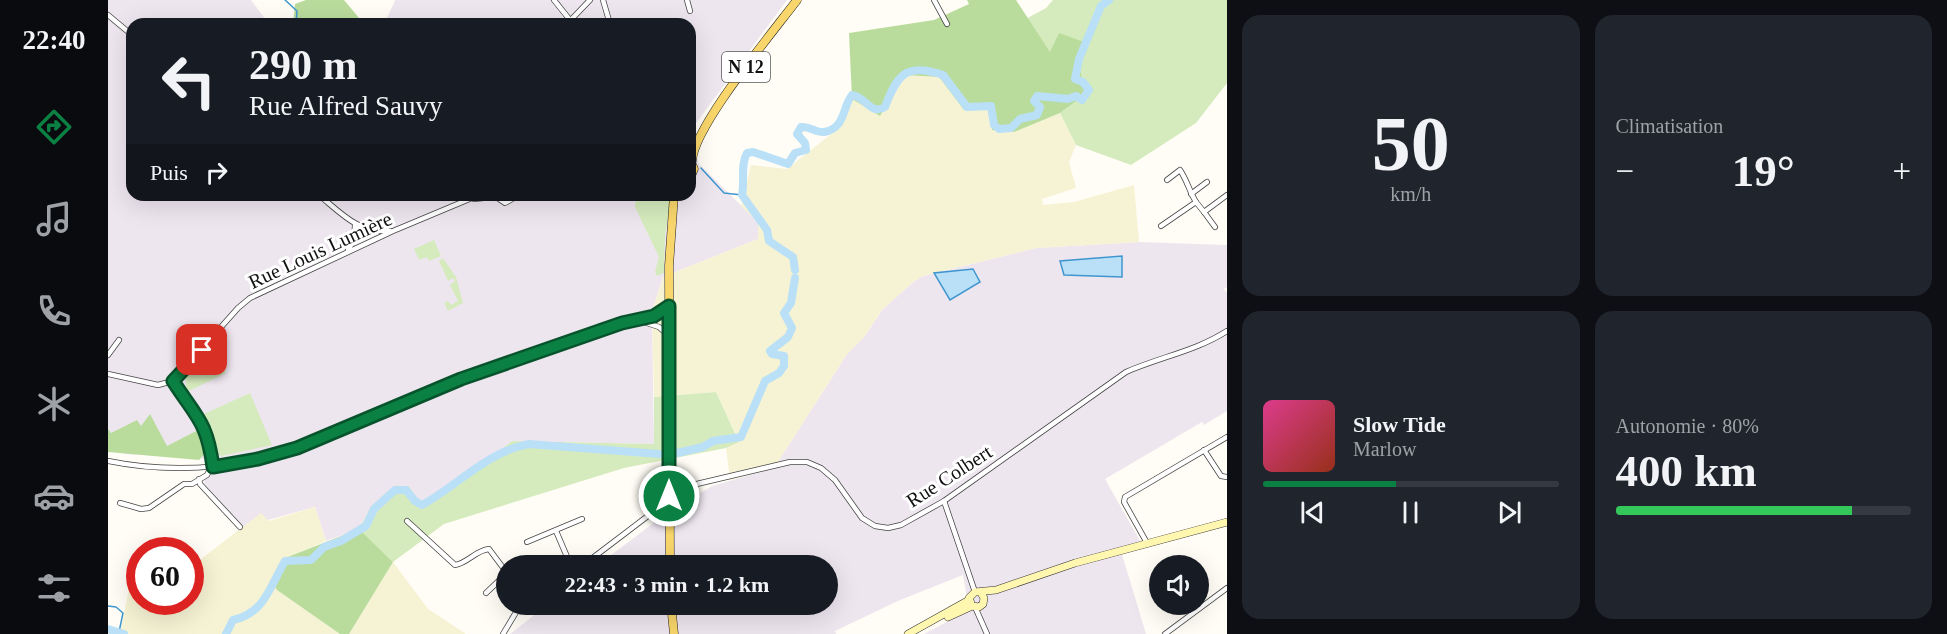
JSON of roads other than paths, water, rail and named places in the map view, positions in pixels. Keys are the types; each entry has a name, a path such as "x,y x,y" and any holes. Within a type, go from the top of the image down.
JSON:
{"main road":[{"name":"N 12","path":"696,148 732,86 797,0"},
{"name":"N 12","path":"696,142 700,138"},
{"path":"670,555 669,306 674,201"},
{"path":"672,221 677,201"},
{"path":"978,592 1008,586 1073,563 1227,522"},
{"path":"917,634 1008,586"},
{"path":"976,604 978,592"},
{"path":"976,604 978,592"},
{"path":"908,634 944,614 976,604"},
{"path":"937,623 944,614"},
{"path":"672,615 674,634"}],"street":[{"path":"554,0 565,18"},
{"path":"572,18 591,0"},
{"path":"603,0 608,18"},
{"path":"687,0 690,11"},
{"path":"934,0 947,24"},
{"path":"108,15 126,30"},
{"path":"1167,180 1180,170 1191,186 1191,194 1215,227"},
{"path":"1191,194 1207,183"},
{"path":"1204,212 1227,195"},
{"path":"326,201 355,225 365,229 393,231"},
{"name":"Rue Louis Lumière","path":"173,381 238,308 250,298 347,251 467,201"},
{"path":"1161,226 1196,202"},
{"path":"355,225 365,243"},
{"path":"347,251 354,240 355,225"},
{"path":"365,229 368,238 365,243"},
{"path":"108,461 150,467 212,467 258,459 297,448 461,379 654,316 669,306"},
{"path":"638,320 659,327 669,336"},
{"name":"Rue Colbert","path":"596,555 684,487 798,461 815,465 829,473 862,518 875,526 888,528 901,525 944,501 1126,372 1152,361 1191,350 1227,331"},
{"path":"108,356 119,340"},
{"path":"108,374 158,385 173,381 203,423 210,443 212,467 207,475 184,484 149,508 141,509 120,502"},
{"path":"1147,543 1124,502 1125,497 1227,437"},
{"path":"1204,450 1221,476 1227,477"},
{"path":"670,478 684,487"},
{"path":"200,479 200,484 240,527"},
{"path":"944,501 978,592"},
{"path":"657,509 669,516"},
{"path":"528,542 582,519"},
{"path":"407,521 455,565 463,564 480,551 489,549 496,558"},
{"path":"556,531 566,555"},
{"path":"486,593 496,583"},
{"path":"1165,634 1227,588"},
{"path":"976,604 986,631"},
{"path":"503,634 512,615"}],"water":[{"path":"1122,256 1122,277 1064,275 1060,261"},
{"path":"973,269 980,282 950,300 934,273"}],"waterway":[{"path":"285,0 297,11 296,18"},
{"path":"795,270 793,257 769,241 767,230 742,195 747,153 753,152 788,164 795,153 806,150 805,143 797,134 801,127 821,132 831,130 840,122 852,95 876,109 885,107 899,79 912,71 930,71 943,75 967,107 991,106 994,125 999,129 1011,128 1020,119 1037,115 1040,107 1034,101 1037,96 1068,99 1076,96 1082,100 1089,90 1083,82 1075,79 1079,59 1101,6 1109,0"},
{"path":"701,168 724,193 742,195"},
{"path":"677,453 703,447 713,441 741,437 765,381 779,373 784,366 784,356 772,354 770,351 788,337 792,328 784,313 791,303 795,278"},
{"path":"226,634 233,620 244,616 260,605 285,561 311,560 324,547 341,541 366,526 374,509 395,490 406,490 415,501 422,505 486,461 529,444 659,454"},
{"path":"108,606 116,607 123,613 119,632"},
{"path":"108,629 124,634"}]}
